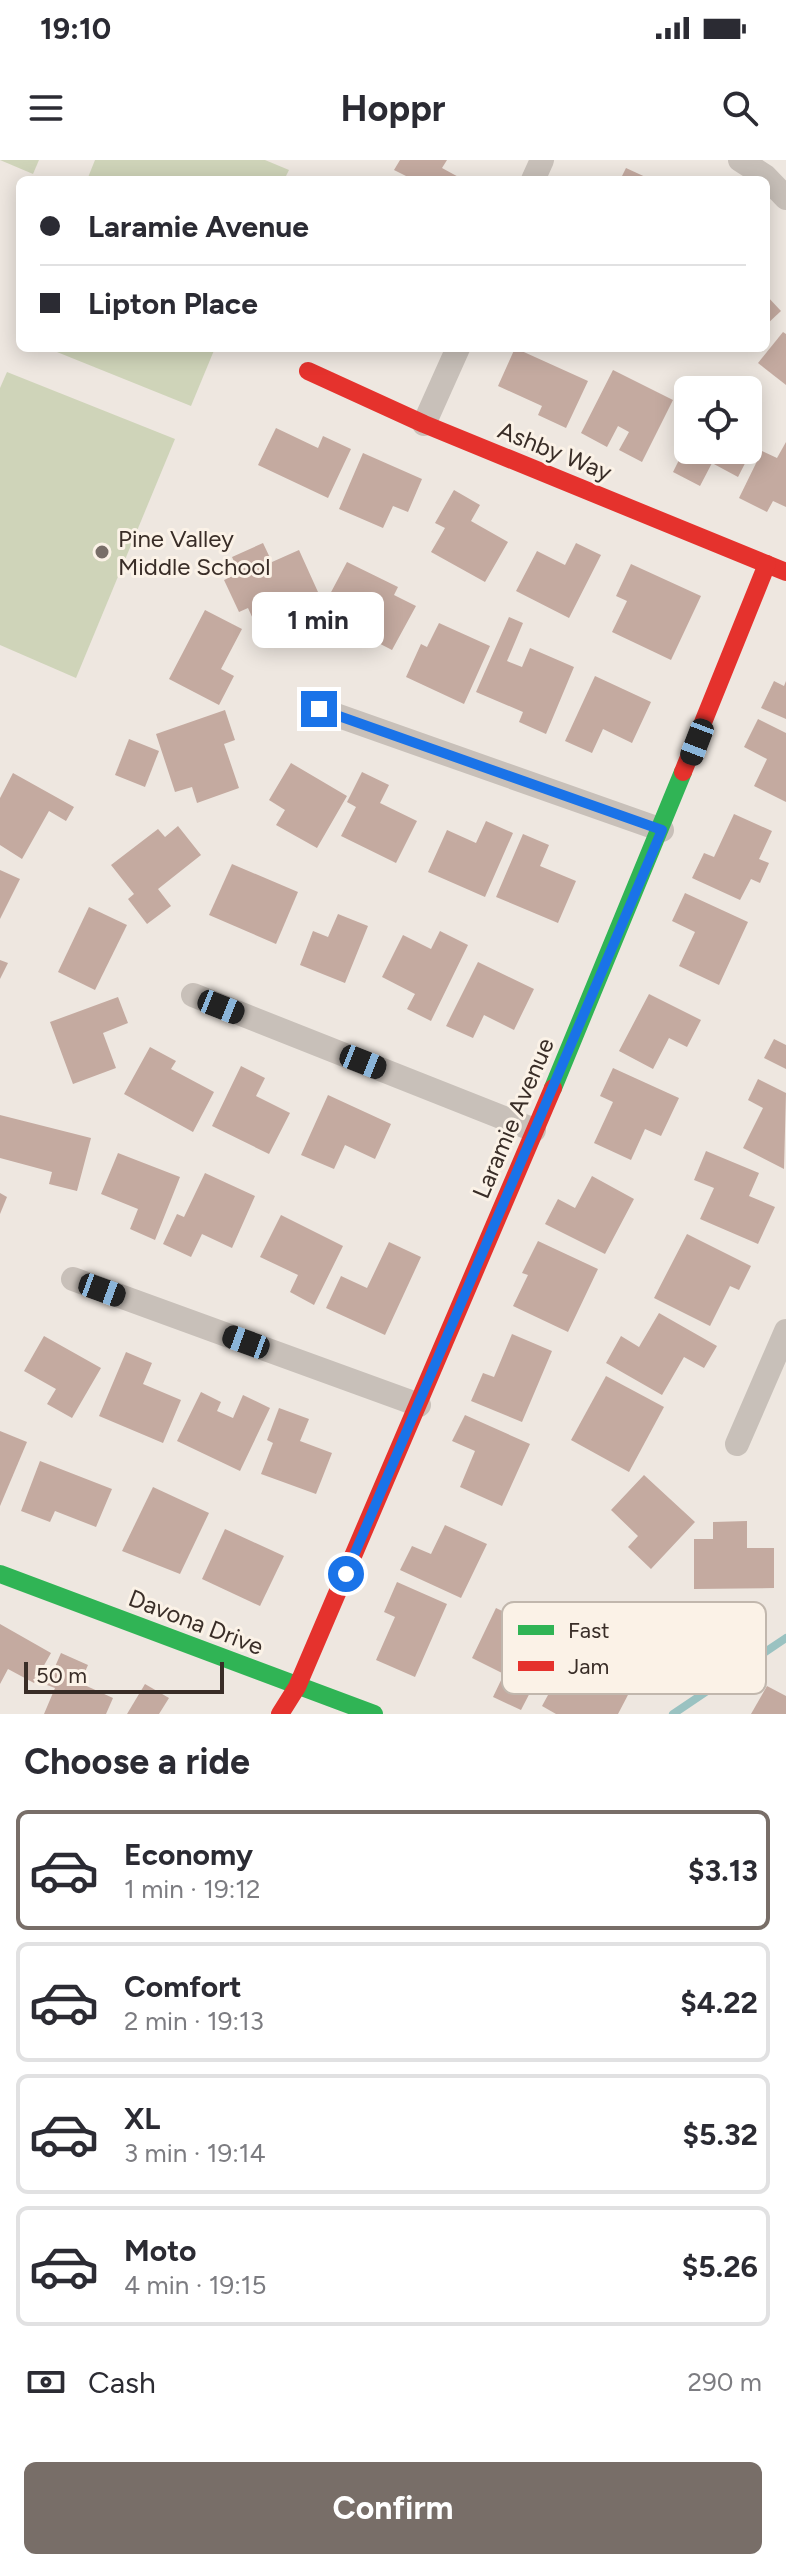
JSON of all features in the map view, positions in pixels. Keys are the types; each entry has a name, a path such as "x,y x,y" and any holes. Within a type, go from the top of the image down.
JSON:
{"street":[{"path":"740,160 765,176"},
{"path":"770,181 786,198"},
{"path":"424,424 456,352"},
{"name":"Ashby Way","path":"308,371 424,424 786,572"},
{"name":"Laramie Avenue","path":"280,1714 297,1687 419,1405 662,830 767,564"},
{"path":"319,709 662,830"},
{"path":"193,995 534,1130"},
{"path":"73,1279 419,1405"},
{"path":"737,1444 786,1331"},
{"name":"Davona Drive","path":"0,1574 374,1714"}],"green space":[{"path":"0,160 39,160 33,174"},
{"path":"95,160 265,160 289,170 286,176 89,176"},
{"path":"57,352 213,352 191,406"},
{"path":"7,372 175,439 76,678 0,645 0,388"}],"building":[{"path":"400,160 447,160 442,168 457,176 406,176 394,170"},
{"path":"626,168 643,176 622,176"},
{"path":"770,299 781,311 770,321"},
{"path":"783,332 786,334 786,385 758,363 770,352"},
{"path":"513,352 524,352 588,381 566,428 538,415 542,406 498,386"},
{"path":"613,370 673,400 642,462 619,450 629,432 618,426 607,447 581,433"},
{"path":"276,428 318,448 323,436 351,449 328,498 258,465"},
{"path":"786,442 786,507 773,501 767,512 739,498 756,464 762,464 762,451 777,458"},
{"path":"363,453 422,479 408,512 393,506 383,528 339,509"},
{"path":"677,464 711,464 700,486 673,472"},
{"path":"714,464 745,464 738,477"},
{"path":"454,490 480,505 471,521 508,542 485,582 431,552 445,528 435,523"},
{"path":"263,543 272,562 299,550 318,592 283,609 291,627 263,641 248,608 239,612 224,580 239,573 232,557"},
{"path":"576,543 601,555 569,618 516,591 537,551 565,565"},
{"path":"347,562 398,587 394,595 416,606 392,650 320,613"},
{"path":"631,564 701,596 671,660 612,632 627,601 616,596"},
{"path":"205,610 242,629 221,669 234,676 219,705 169,679"},
{"path":"509,617 523,623 507,661 522,667 530,648 574,667 546,734 519,722 523,712 476,692"},
{"path":"439,623 490,646 464,704 406,677 421,644 427,647"},
{"path":"595,676 651,702 632,743 603,729 592,753 565,741"},
{"path":"774,681 784,686 786,681 786,719 761,708"},
{"path":"225,710 235,740 224,744 239,788 197,803 192,787 175,792 156,734"},
{"path":"758,719 786,733 786,802 754,786 767,759 744,747"},
{"path":"129,739 159,751 145,787 115,775"},
{"path":"291,763 347,796 317,848 276,825 285,810 269,800"},
{"path":"362,772 389,785 380,803 417,821 396,863 341,836 356,807 347,802"},
{"path":"13,773 74,807 66,821 49,811 22,859 0,845 0,798"},
{"path":"734,814 772,831 759,859 769,863 760,883 751,879 740,900 692,878 704,853 714,857"},
{"path":"486,821 513,833 485,897 428,872 447,830 476,843"},
{"path":"178,826 201,855 158,889 171,906 147,924 128,899 134,894 111,865 158,829 165,837"},
{"path":"523,834 549,845 540,866 576,881 558,923 496,897"},
{"path":"232,864 298,892 276,944 209,915"},
{"path":"0,870 20,879 0,919"},
{"path":"685,893 748,922 719,985 679,966 695,932 672,921"},
{"path":"89,907 127,925 95,990 58,972"},
{"path":"338,914 368,926 345,983 300,965 313,931 328,937"},
{"path":"440,931 468,945 431,1021 407,1009 415,994 382,977 403,935 431,949"},
{"path":"0,960 8,963 0,979"},
{"path":"478,962 534,989 514,1030 484,1015 473,1038 446,1026"},
{"path":"649,994 701,1020 687,1047 669,1038 653,1069 619,1051"},
{"path":"118,997 128,1023 103,1033 116,1068 73,1084 50,1022"},
{"path":"774,1039 786,1045 786,1069 764,1058"},
{"path":"150,1047 176,1061 171,1069 214,1092 193,1132 124,1094"},
{"path":"241,1066 265,1078 256,1096 290,1113 269,1154 212,1126"},
{"path":"613,1068 679,1098 661,1136 645,1129 631,1160 594,1143 613,1102 600,1096"},
{"path":"758,1079 786,1093 784,1169 743,1148 763,1108 748,1100"},
{"path":"328,1095 391,1124 375,1159 345,1145 334,1169 301,1155"},
{"path":"0,1115 91,1138 77,1191 49,1184 52,1172 0,1158"},
{"path":"706,1151 759,1173 749,1196 775,1207 758,1244 700,1219 714,1188 694,1180"},
{"path":"118,1153 180,1177 155,1240 130,1229 138,1209 101,1194"},
{"path":"205,1173 255,1196 232,1248 202,1234 191,1257 163,1244 177,1214 184,1217"},
{"path":"592,1176 634,1199 605,1254 545,1224 558,1199 575,1208"},
{"path":"0,1193 7,1197 0,1214"},
{"path":"281,1215 343,1246 314,1305 290,1292 298,1275 260,1257"},
{"path":"687,1234 751,1266 739,1290 730,1286 710,1326 654,1298"},
{"path":"538,1241 598,1269 568,1332 513,1306 528,1275 522,1273"},
{"path":"389,1242 421,1257 385,1335 326,1308 341,1276 367,1288"},
{"path":"659,1313 717,1346 704,1368 684,1357 662,1395 606,1363 621,1336 639,1347"},
{"path":"512,1334 552,1351 522,1422 471,1401 483,1373 494,1377"},
{"path":"44,1336 101,1368 72,1418 47,1404 56,1389 24,1371"},
{"path":"126,1352 152,1363 143,1384 181,1400 163,1443 99,1416"},
{"path":"606,1376 664,1407 629,1472 571,1440"},
{"path":"201,1392 221,1402 217,1411 233,1418 243,1395 270,1408 240,1471 177,1441"},
{"path":"279,1408 309,1419 300,1441 332,1453 316,1494 261,1474 273,1443 267,1440"},
{"path":"465,1415 530,1444 502,1506 460,1487 475,1451 452,1441"},
{"path":"0,1431 27,1442 0,1506"},
{"path":"40,1461 112,1489 96,1527 55,1511 50,1522 21,1511"},
{"path":"644,1475 695,1522 651,1569 628,1547 638,1536 611,1510"},
{"path":"153,1487 209,1513 180,1574 122,1551"},
{"path":"747,1521 747,1548 774,1548 774,1588 694,1589 694,1539 713,1539 713,1522"},
{"path":"445,1525 487,1544 461,1598 400,1570 412,1546 431,1554"},
{"path":"225,1529 284,1556 260,1606 202,1579"},
{"path":"397,1582 447,1604 415,1677 376,1660 395,1617 384,1612"},
{"path":"496,1608 502,1611 502,1673 472,1658"},
{"path":"0,1624 51,1653 34,1683 8,1669 0,1684"},
{"path":"61,1653 88,1665 80,1683 113,1698 106,1714 44,1714 55,1688 47,1685"},
{"path":"502,1678 502,1694 529,1694 521,1710 493,1697"},
{"path":"145,1684 169,1698 159,1714 127,1714"},
{"path":"766,1688 786,1696 786,1714 751,1714 762,1694 766,1694"},
{"path":"549,1694 628,1694 618,1714 556,1714 542,1706"}],"waterway":[{"path":"766,1651 786,1638"},
{"path":"673,1714 703,1694"}],"traffic: fast":[{"path":"553,1088 683,772"},
{"path":"0,1574 374,1714"}],"traffic: jam":[{"path":"308,371 424,424 786,572"},
{"path":"683,772 767,564"},
{"path":"280,1714 297,1687 553,1088"}],"place":[{"name":"Pine Valley Middle School","path":"102,552"}],"route":[{"path":"319,709 662,830 346,1574"}]}
